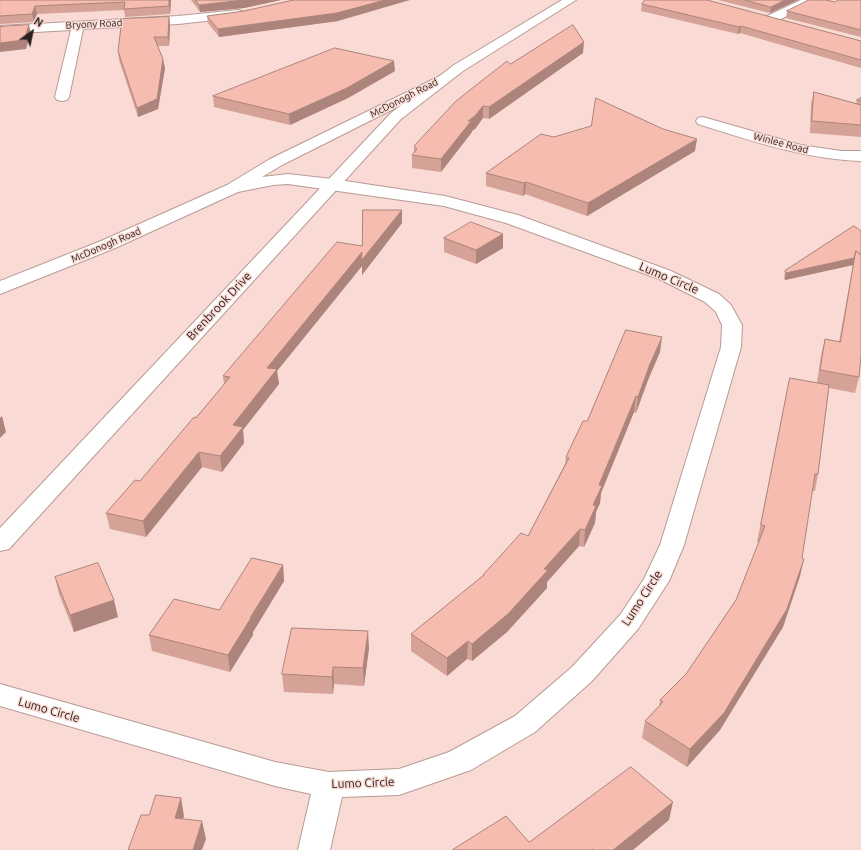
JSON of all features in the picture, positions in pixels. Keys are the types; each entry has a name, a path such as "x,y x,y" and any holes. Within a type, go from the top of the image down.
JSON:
{"street":[{"name":"McDonogh Road","path":"0,288 107,245 233,188 276,162 446,77 570,0"},
{"path":"786,23 767,18 810,0"},
{"name":"Bryony Road","path":"0,30 178,20 252,11"},
{"path":"62,97 78,25"},
{"name":"Brenbrook Drive","path":"0,543 396,116 416,98 446,77"},
{"name":"Winlee Road","path":"703,121 805,150 832,155 861,156"},
{"name":"McDonogh Road","path":"233,188 273,180 288,179 332,184"},
{"name":"Lumo Circle","path":"0,696 275,774 329,785 399,782 460,761 525,724 582,674 629,622 656,581 672,545 731,346 732,325 724,309 712,298 665,275 519,222 445,201 332,184"},
{"path":"314,850 329,785"}],"building":[{"path":"0,0 169,0 169,6 124,9 125,2 35,6 32,14 0,16"},
{"path":"196,0 245,0 199,5"},
{"path":"294,0 385,0 337,13 218,29 207,16 244,11"},
{"path":"645,0 707,0 861,41 861,60 741,26 739,27 642,4"},
{"path":"745,0 785,0 771,7"},
{"path":"809,0 826,0 835,2 838,0 861,0 861,30 787,11"},
{"path":"169,17 168,37 154,37 163,59 157,99 137,108 118,51 122,19"},
{"path":"29,25 24,40 0,43 0,27"},
{"path":"573,25 584,42 489,107 483,106 475,116 468,121 472,120 441,159 412,155 417,149 414,146 456,101 507,61 510,64"},
{"path":"335,48 394,61 347,88 289,114 213,96"},
{"path":"814,92 861,105 861,125 812,121"},
{"path":"596,98 663,129 697,139 588,203 526,182 524,183 486,173 541,134 554,137 591,126"},
{"path":"363,210 402,210 361,261 362,252 267,368 277,369 233,425 243,427 220,456 199,452 143,521 106,513 135,480 140,481 194,417 196,418 230,377 223,376 337,242 362,246"},
{"path":"471,222 503,234 476,250 444,238"},
{"path":"854,226 861,231 861,255 856,251 854,258 786,273 785,271"},
{"path":"856,251 861,255 861,356 859,377 820,370 825,339 840,342"},
{"path":"626,330 662,337 638,397 636,396 599,485 602,486 593,505 596,506 585,530 580,529 544,569 548,570 508,614 472,644 468,641 447,658 411,634 484,575 521,533 528,536 569,458 566,457 583,421 587,421"},
{"path":"790,378 829,385 818,474 815,474 802,558 804,559 787,609 724,713 690,749 645,721 663,702 660,700 686,674 736,600 765,526 761,525"},
{"path":"252,558 283,565 228,655 149,635 174,599 219,610"},
{"path":"98,563 114,600 70,615 55,577"},
{"path":"292,628 368,631 363,668 333,667 332,677 282,674"},
{"path":"631,767 673,802 613,850 452,850 506,816 529,842"},
{"path":"156,795 181,798 175,818 202,821 193,850 128,850 141,815 149,815"}]}
